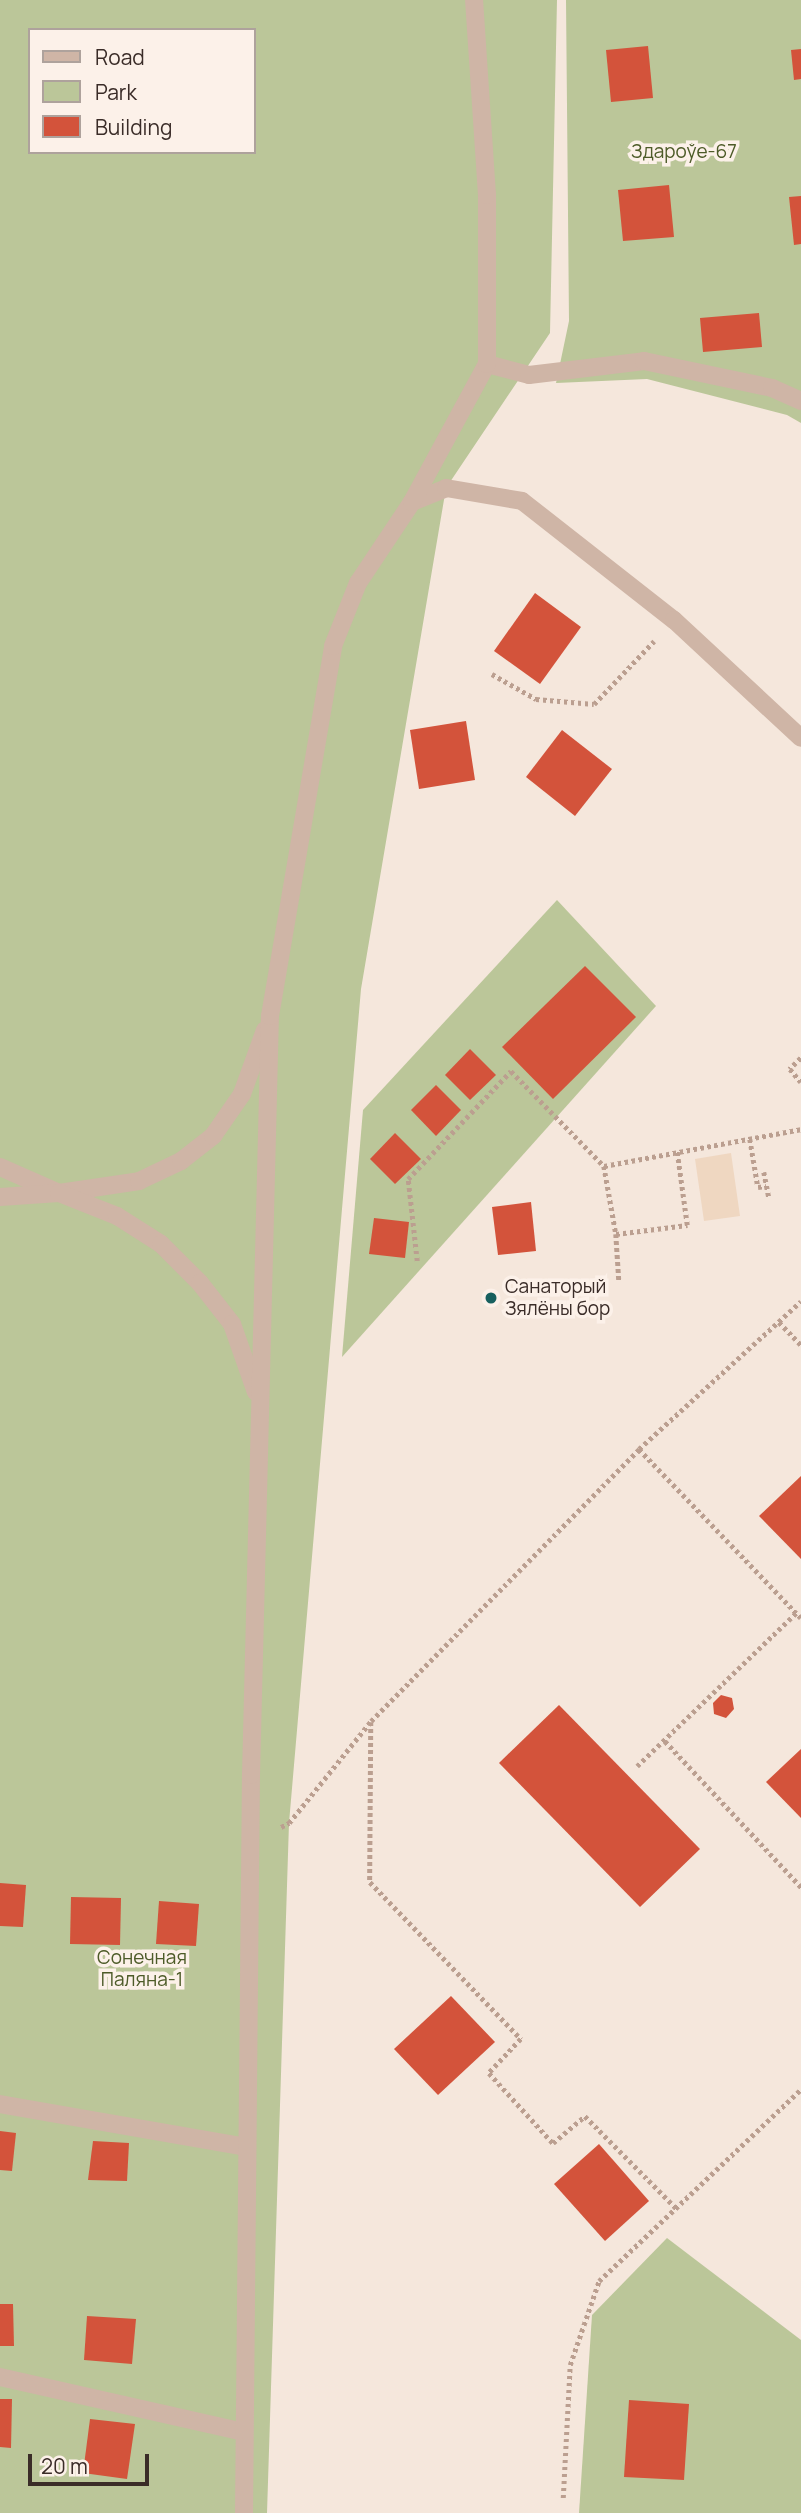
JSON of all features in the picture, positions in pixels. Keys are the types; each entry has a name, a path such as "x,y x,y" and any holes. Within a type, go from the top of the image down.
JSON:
{"street":[{"path":"244,2513 251,1839 270,1016 333,646 358,583 412,502 487,364 487,195 474,0"},
{"path":"487,364 529,375 644,362 772,388 801,401"},
{"path":"412,502 446,488 522,501 674,620 801,738"},
{"path":"0,1197 59,1193 139,1181 181,1161 214,1136 242,1094 270,1016"},
{"path":"0,1167 117,1216 150,1237 200,1283 232,1324 252,1373 262,1425"},
{"path":"0,2104 247,2147"},
{"path":"0,2377 244,2432"}],"path":[{"path":"492,674 536,699 594,704 674,620"},
{"path":"801,1058 790,1069 801,1082"},
{"path":"417,1261 408,1180 511,1071 604,1166 616,1234 619,1281"},
{"path":"604,1166 801,1129"},
{"path":"750,1139 758,1187 766,1186"},
{"path":"616,1234 688,1225 677,1153"},
{"path":"764,1172 769,1198"},
{"path":"251,1839 289,1823 370,1721 639,1449 801,1301"},
{"path":"779,1322 801,1345"},
{"path":"638,1766 799,1615 639,1449"},
{"path":"370,1721 370,1882 521,2039 489,2073 553,2143 585,2116 678,2210"},
{"path":"665,1741 801,1887"},
{"path":"564,2498 570,2365 599,2281 678,2210 801,2089"}],"green space":[{"name":"Сонечная Паляна-1","path":"0,0 557,0 550,333 446,488 361,989 289,1823 267,2513 0,2513"},
{"name":"Здароўе-67","path":"566,0 801,0 801,423 787,415 647,379 556,383 569,321"},
{"path":"557,900 656,1006 342,1357 363,1110"},
{"path":"667,2238 801,2340 801,2513 579,2513 592,2315"}],"shaded area":[{"path":"731,1153 740,1216 704,1221 695,1159"}],"building":[{"path":"648,46 653,98 611,102 606,50"},
{"path":"801,49 801,79 794,80 791,50"},
{"path":"669,185 674,237 623,241 618,190"},
{"path":"801,196 801,244 794,245 789,197"},
{"path":"759,313 762,347 703,352 700,318"},
{"path":"535,593 581,627 540,684 494,651"},
{"path":"466,721 475,780 419,789 410,730"},
{"path":"562,730 612,769 575,816 526,777"},
{"path":"585,966 636,1017 553,1099 502,1047"},
{"path":"470,1049 496,1075 470,1100 445,1075"},
{"path":"436,1085 461,1110 436,1136 411,1110"},
{"path":"395,1133 421,1159 395,1184 370,1159"},
{"path":"531,1202 536,1251 498,1255 492,1207"},
{"path":"374,1218 409,1222 405,1258 369,1254"},
{"path":"801,1476 801,1559 759,1516"},
{"path":"721,1695 732,1698 734,1709 726,1718 714,1714 713,1703"},
{"path":"559,1705 700,1849 640,1907 499,1763"},
{"path":"801,1749 801,1818 766,1782"},
{"path":"0,1883 26,1885 23,1927 0,1926"},
{"path":"71,1897 121,1898 120,1945 70,1944"},
{"path":"159,1901 199,1904 196,1946 156,1944"},
{"path":"451,1996 495,2042 438,2095 394,2049"},
{"path":"0,2131 16,2133 12,2171 0,2170"},
{"path":"93,2141 129,2143 127,2181 88,2180"},
{"path":"599,2144 649,2201 605,2241 554,2184"},
{"path":"0,2304 13,2304 14,2346 0,2346"},
{"path":"87,2316 136,2319 132,2364 84,2360"},
{"path":"0,2399 12,2399 11,2448 0,2447"},
{"path":"629,2400 689,2404 684,2480 624,2477"},
{"path":"90,2419 135,2424 127,2479 83,2473"}],"place":[{"name":"Санаторый Зялёны бор","path":"491,1298"}]}
